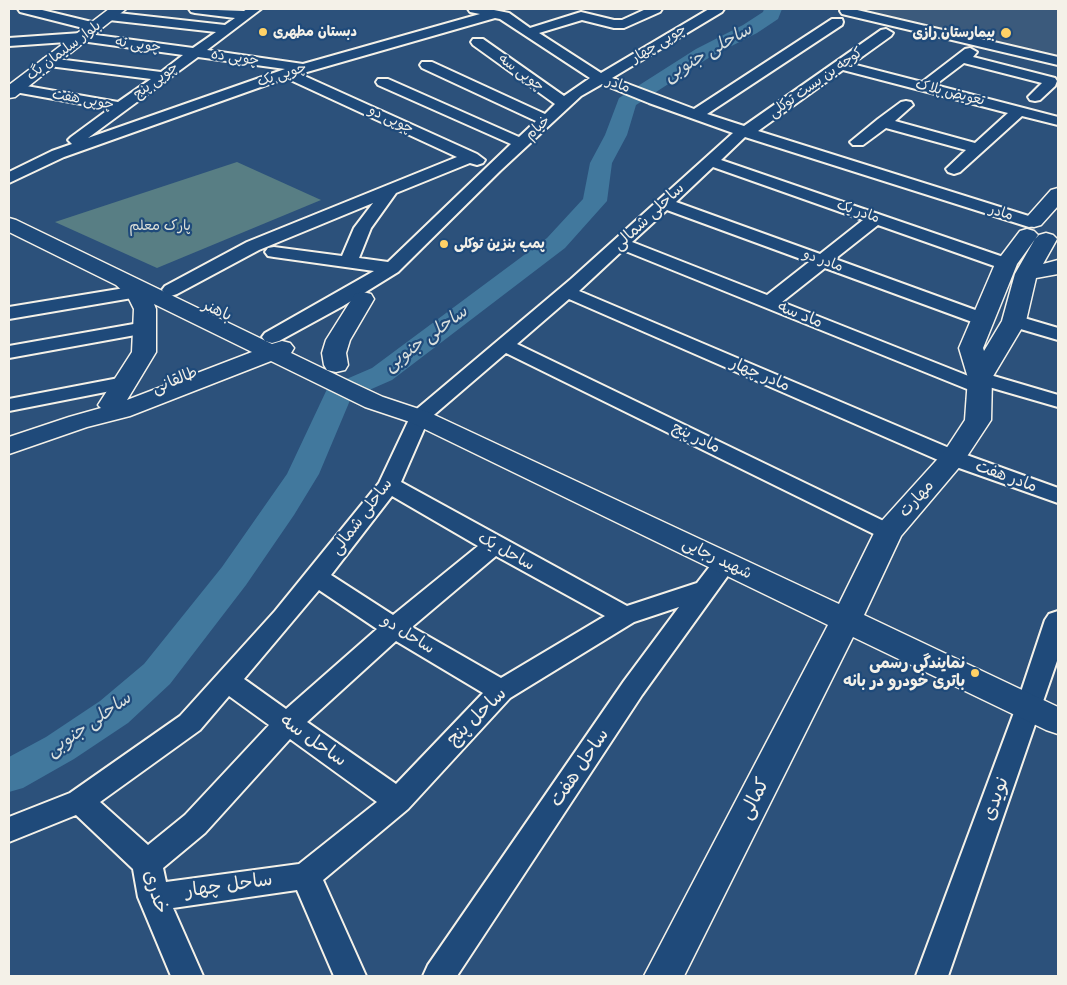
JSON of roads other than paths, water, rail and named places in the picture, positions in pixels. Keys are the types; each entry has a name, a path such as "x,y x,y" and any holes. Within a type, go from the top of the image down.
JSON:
{"main road":[{"name":"بلوار سلیمان بگ","path":"11,91 114,12"},
{"name":"مهارت","path":"980,382 1014,321 1026,274 1045,231 1058,194"},
{"name":"باهنر","path":"9,213 171,290 272,345 325,370"},
{"name":"باهنر","path":"9,224 131,287 272,345 325,370"},
{"name":"مهارت","path":"846,621 888,532 953,458 978,420 980,382 971,348 1006,264 1045,231"},
{"path":"1026,274 1058,267"},
{"path":"111,405 144,352 145,309 131,287"},
{"path":"220,374 267,368 325,370 334,354 338,340 363,300"},
{"name":"طالقانی","path":"9,446 78,422 121,411 220,374 272,345"},
{"name":"طالقانی","path":"78,422 111,405 237,356 272,345"},
{"name":"شهید رجایی","path":"325,370 383,396 419,417 1058,721"},
{"name":"کمالی","path":"664,976 846,621"}],"street":[{"path":"24,9 95,27"},
{"path":"195,9 250,12"},
{"path":"474,9 507,12 529,32 580,67 600,78"},
{"path":"529,32 581,16 614,24 624,24 656,9"},
{"name":"چوپی چهار","path":"600,78 718,9"},
{"path":"114,12 227,29"},
{"name":"چوپی پنج","path":"58,154 250,12"},
{"name":"چوپی یک","path":"9,178 58,154 287,73 507,12"},
{"path":"695,115 842,17 1058,61"},
{"name":"کوچه بن بست توکلی","path":"742,134 886,33"},
{"name":"چوپی نه","path":"9,42 47,38 81,38 195,53"},
{"name":"چوپی سه","path":"478,42 565,104"},
{"name":"چوپی ده","path":"195,53 304,68"},
{"path":"924,87 966,55 1050,81 1035,97"},
{"path":"49,62 163,76"},
{"path":"428,65 546,120"},
{"name":"تعویض پلاک","path":"841,65 1058,121"},
{"name":"چوپی دو","path":"287,73 494,168"},
{"name":"مادر","path":"600,78 609,87 626,91 650,102 742,134 1045,231"},
{"name":"خیام","path":"272,345 336,302 392,268 546,120 576,93 600,78"},
{"path":"383,82 521,143"},
{"name":"چوپی هفت","path":"11,91 122,107"},
{"name":"مادر","path":"650,102 695,115 742,134"},
{"path":"858,142 906,105"},
{"path":"954,169 1019,111"},
{"path":"883,122 977,148"},
{"name":"ساحلی شمالی","path":"9,830 80,801 190,723 284,617 389,485 419,417 567,292 742,134"},
{"name":"چوپی یک","path":"9,186 48,163 58,154"},
{"path":"171,290 253,246 471,157"},
{"name":"مادر یک","path":"710,161 1006,264"},
{"path":"348,262 363,228 392,188"},
{"name":"مادر دو","path":"664,203 982,320"},
{"path":"769,303 875,218"},
{"name":"ماد سه","path":"620,243 769,303 980,382 1058,401"},
{"path":"274,252 392,268"},
{"name":"خیام","path":"272,345 363,300 385,282 392,268"},
{"path":"9,313 131,287"},
{"name":"مادر چهار","path":"567,292 953,458"},
{"path":"1014,321 1058,334"},
{"path":"9,352 145,328"},
{"name":"مادر پنج","path":"504,345 888,532"},
{"path":"9,405 124,383"},
{"name":"مادر هفت","path":"953,458 1058,496"},
{"name":"ساحل یک","path":"389,485 624,616"},
{"path":"147,863 194,824 287,724 394,628 494,545"},
{"name":"ساحل هفت","path":"439,976 633,688 725,563"},
{"name":"ساحل دو","path":"316,577 394,628 500,691"},
{"name":"ساحل پنج","path":"306,876 343,848 398,801 500,691 624,616 705,589"},
{"name":"نویدی","path":"932,976 1058,622"},
{"name":"ساحل سه","path":"228,682 398,801"},
{"name":"خدری","path":"80,801 147,863 153,897 187,976"},
{"path":"306,876 350,976"},
{"name":"ساحل چهار","path":"153,897 306,876"}],"waterway":[{"name":"ساحلی جنوبی","path":"9,776 60,748 114,712 157,674 234,576 277,515 303,474 338,393 382,374 556,243 595,201 601,163 616,135 626,102 703,53 750,29 771,15 773,9"}],"place":[{"name":"دبستان مطهری","path":"263,32"},
{"name":"بیمارستان رازی","path":"1006,33"},
{"name":"پمپ بنزین توکلی","path":"444,244"},
{"name":"نمایندگی رسمی باتری خودرو در بانه","path":"975,673"}],"park label":[{"name":"پارک معلم","path":"160,226"}]}
